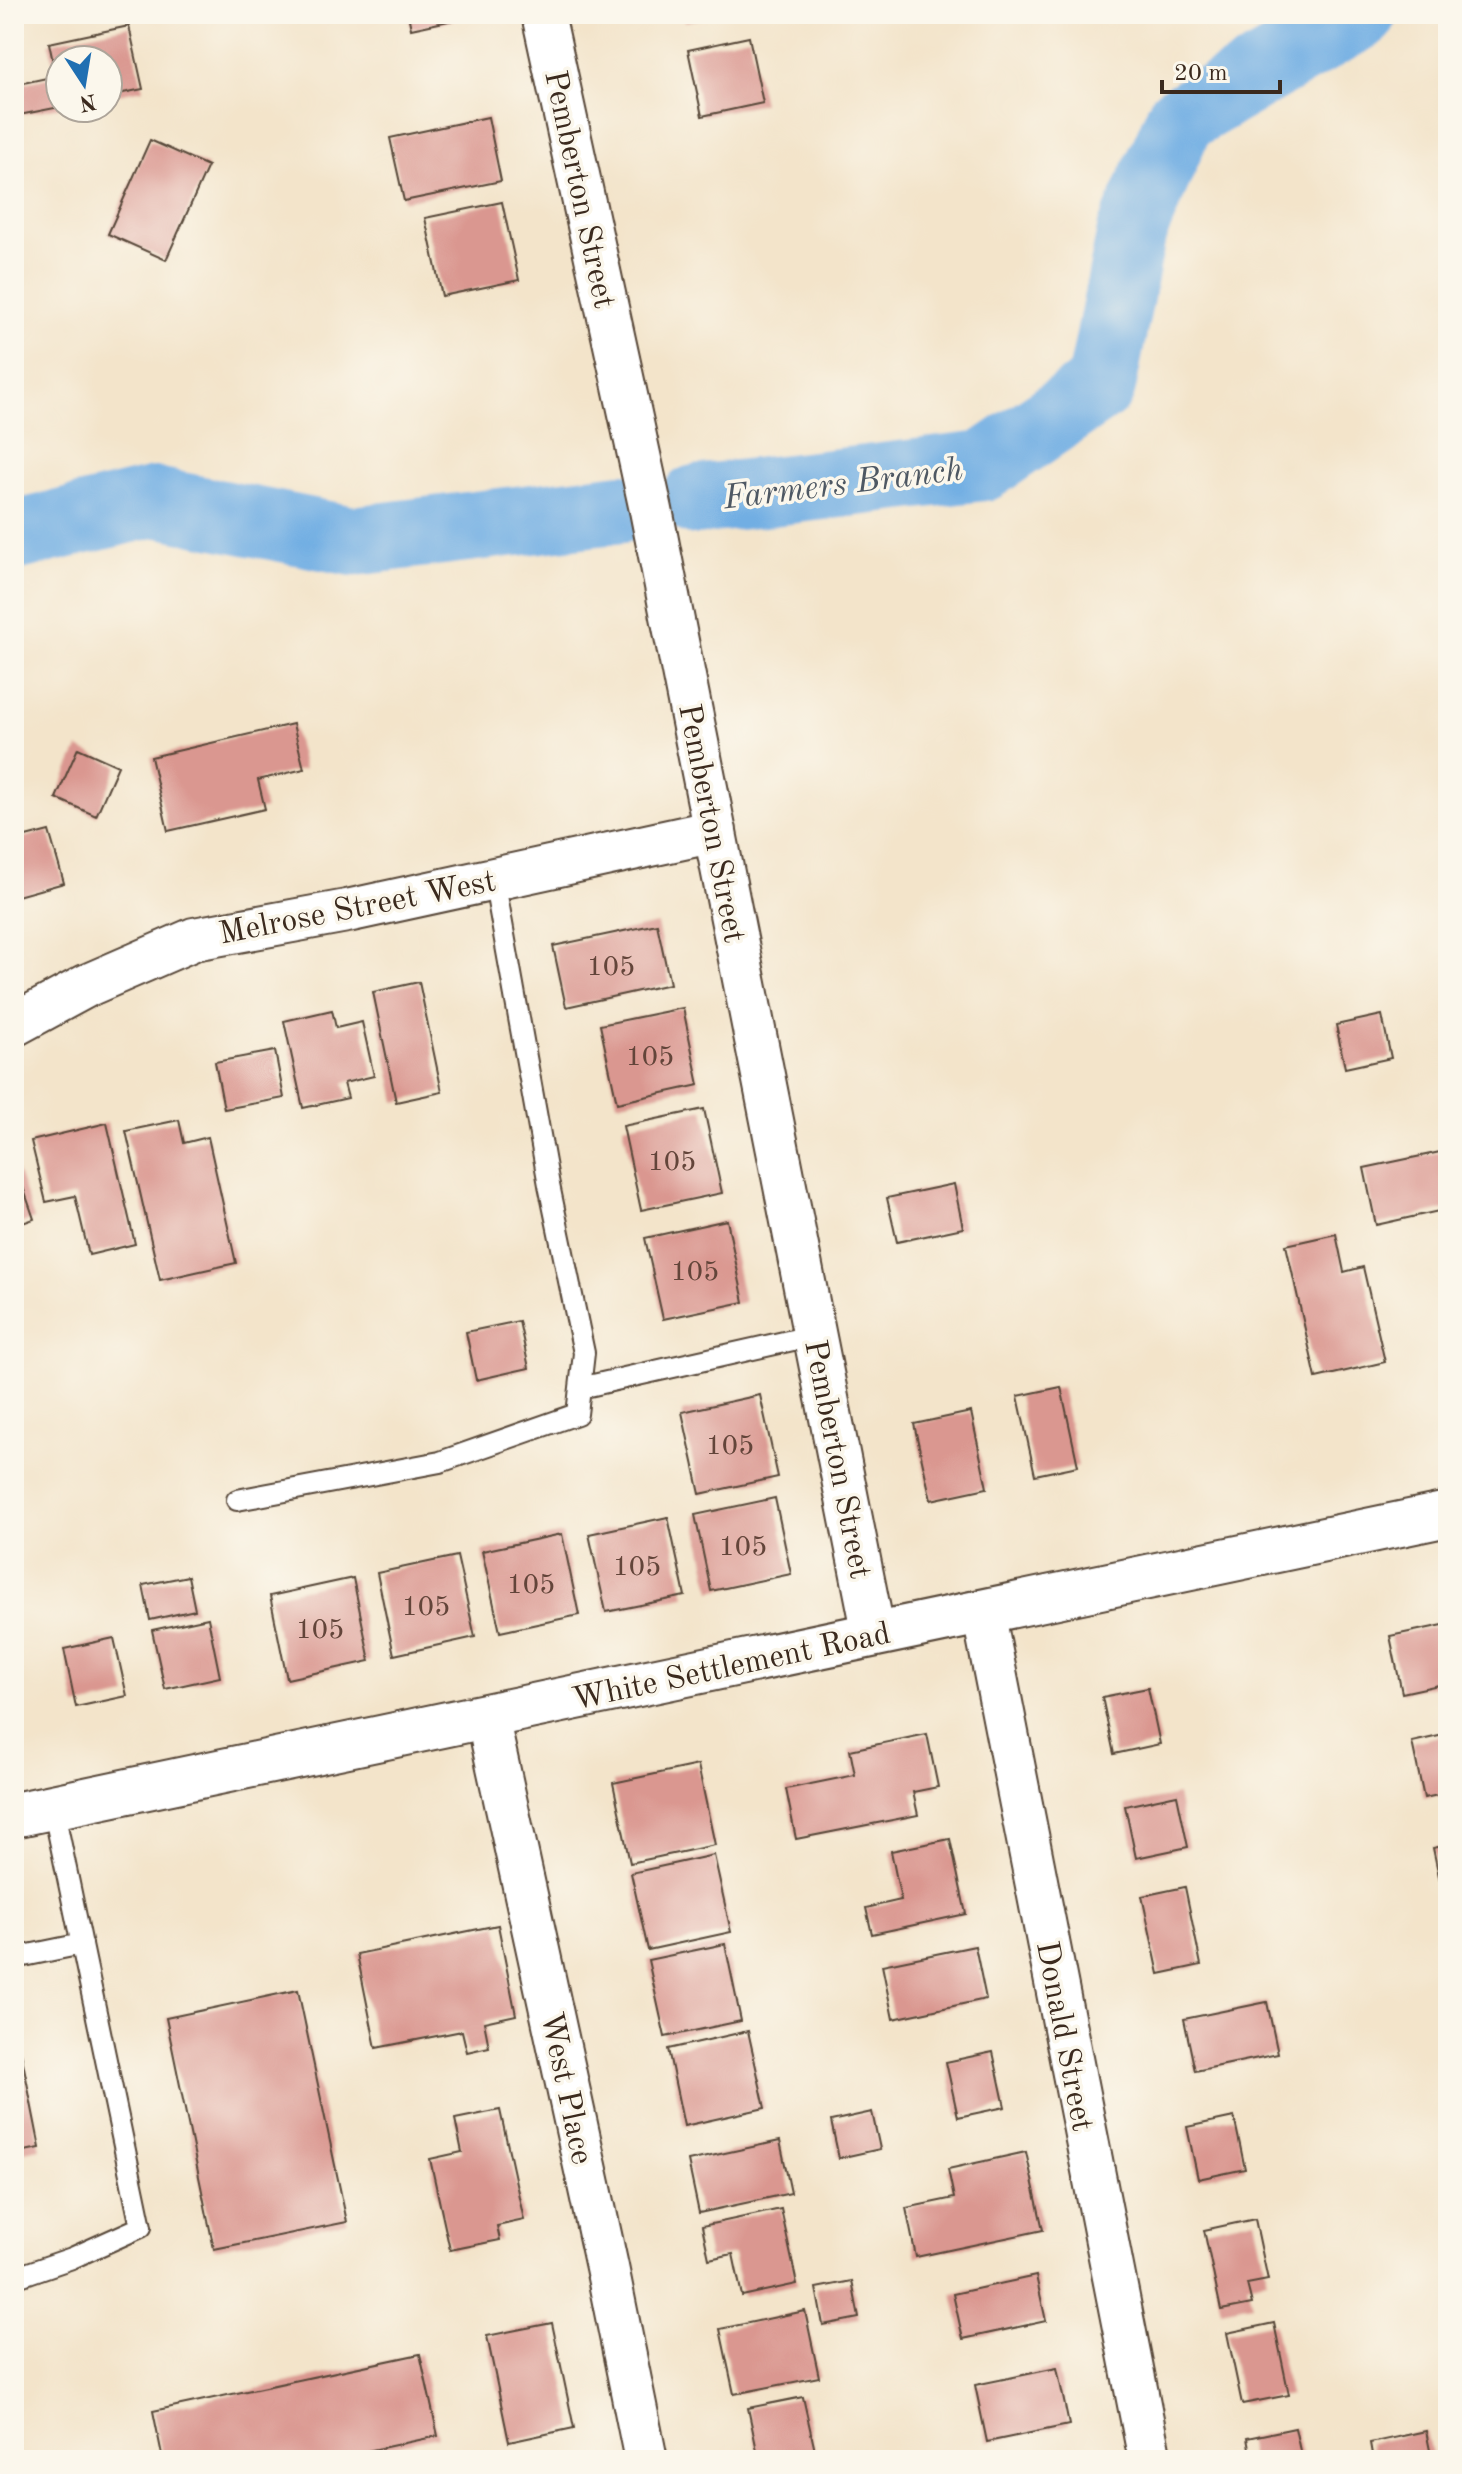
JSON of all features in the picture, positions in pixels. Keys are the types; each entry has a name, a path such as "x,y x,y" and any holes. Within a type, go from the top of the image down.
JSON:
{"main road":[{"name":"White Settlement Road","path":"34,1811 1448,1514"}],"street":[{"name":"Pemberton Street","path":"543,14 651,510 874,1635"},
{"name":"Melrose Street West","path":"14,1025 88,985 194,939 347,911 715,831"},
{"name":"Donald Street","path":"983,1611 1150,2460"},
{"name":"West Place","path":"487,1716 646,2460"}],"lane":[{"path":"237,1500 440,1462 577,1414 584,1353 549,1185 494,879"},
{"path":"580,1388 815,1335"},
{"path":"14,2278 72,2258 141,2227 82,1944 34,1811"},
{"path":"14,1958 82,1944"}],"building":[{"path":"408,14 477,14 477,15 411,29"},
{"path":"683,14 717,14 717,15 684,22"},
{"path":"129,26 143,89 124,93 124,44 49,43"},
{"path":"749,37 763,103 702,116 688,50"},
{"path":"44,79 44,110 14,116 14,85"},
{"path":"488,117 501,181 404,201 390,138"},
{"path":"150,140 208,166 166,260 108,234"},
{"path":"502,202 519,280 442,296 425,218"},
{"path":"293,724 304,769 258,780 265,809 168,831 151,757"},
{"path":"78,748 118,766 96,816 56,798"},
{"path":"49,831 64,883 14,897 14,840"},
{"path":"657,924 670,984 566,1007 553,946"},
{"path":"419,982 442,1092 396,1102 373,992"},
{"path":"683,1008 699,1085 617,1103 600,1025"},
{"path":"332,1010 336,1028 362,1022 374,1076 344,1083 348,1098 303,1108 284,1021"},
{"path":"1382,1015 1391,1058 1345,1068 1336,1025"},
{"path":"275,1051 284,1098 224,1109 215,1062"},
{"path":"704,1109 722,1193 641,1210 623,1126"},
{"path":"179,1120 184,1143 208,1137 236,1263 160,1280 126,1131"},
{"path":"107,1123 135,1244 89,1255 75,1196 46,1202 31,1141"},
{"path":"1445,1151 1448,1209 1376,1225 1364,1168"},
{"path":"14,1161 34,1219 14,1226"},
{"path":"954,1184 963,1228 897,1242 887,1198"},
{"path":"727,1220 744,1302 663,1319 645,1238"},
{"path":"1336,1234 1344,1272 1363,1267 1385,1362 1316,1378 1286,1245"},
{"path":"519,1321 529,1368 476,1380 466,1332"},
{"path":"1061,1387 1078,1466 1035,1475 1018,1396"},
{"path":"760,1395 778,1477 700,1494 682,1412"},
{"path":"971,1412 987,1488 931,1500 914,1424"},
{"path":"775,1498 791,1574 711,1591 695,1515"},
{"path":"668,1517 685,1596 606,1612 589,1534"},
{"path":"562,1534 579,1615 500,1632 482,1551"},
{"path":"457,1556 475,1637 394,1655 377,1573"},
{"path":"188,1576 195,1610 150,1620 143,1585"},
{"path":"353,1578 370,1661 287,1679 270,1596"},
{"path":"208,1618 220,1677 165,1689 152,1630"},
{"path":"1448,1624 1448,1683 1402,1693 1390,1636"},
{"path":"114,1638 127,1696 76,1707 64,1649"},
{"path":"1148,1688 1160,1744 1114,1754 1102,1697"},
{"path":"927,1734 938,1787 913,1792 918,1815 796,1839 786,1789 855,1775 850,1750"},
{"path":"1448,1734 1448,1793 1424,1798 1412,1742"},
{"path":"698,1765 715,1845 630,1863 613,1783"},
{"path":"1177,1795 1188,1847 1136,1858 1125,1806"},
{"path":"950,1839 966,1914 872,1934 866,1908 901,1900 891,1851"},
{"path":"1448,1845 1448,1904 1445,1905 1433,1848"},
{"path":"714,1855 731,1932 648,1950 631,1873"},
{"path":"1185,1887 1201,1965 1159,1974 1142,1896"},
{"path":"498,1925 516,2015 484,2022 489,2047 467,2052 462,2031 376,2048 357,1954"},
{"path":"725,1944 741,2021 665,2037 648,1960"},
{"path":"975,1946 986,1999 893,2019 882,1965"},
{"path":"298,1990 347,2222 214,2249 166,2018"},
{"path":"1267,2002 1278,2054 1195,2071 1184,2019"},
{"path":"748,2031 765,2108 684,2126 668,2049"},
{"path":"21,2052 40,2148 14,2153 14,2053"},
{"path":"993,2052 1005,2107 958,2117 946,2062"},
{"path":"500,2110 524,2220 497,2226 500,2240 450,2250 430,2159 462,2152 455,2119"},
{"path":"872,2112 880,2149 839,2158 831,2121"},
{"path":"1234,2117 1245,2169 1198,2179 1187,2127"},
{"path":"780,2141 791,2193 699,2213 688,2161"},
{"path":"1026,2152 1043,2230 916,2257 906,2208 954,2198 948,2169"},
{"path":"781,2209 797,2284 742,2296 733,2254 709,2259 702,2226"},
{"path":"1255,2219 1268,2280 1247,2284 1252,2304 1221,2310 1204,2230"},
{"path":"1036,2276 1046,2321 963,2339 953,2294"},
{"path":"852,2281 859,2318 823,2325 816,2288"},
{"path":"805,2311 819,2377 734,2394 720,2329"},
{"path":"552,2323 574,2428 509,2442 487,2336"},
{"path":"1274,2323 1289,2395 1242,2404 1227,2333"},
{"path":"420,2354 438,2436 325,2460 163,2460 153,2411"},
{"path":"1057,2368 1069,2425 987,2442 975,2385"},
{"path":"803,2397 817,2460 759,2460 748,2408"},
{"path":"1295,2428 1302,2460 1251,2460 1247,2438"},
{"path":"1426,2431 1432,2460 1373,2460 1370,2443"}],"waterway":[{"name":"Farmers Branch","path":"695,500 984,466 1101,386 1132,231 1180,119 1362,14"},
{"name":"Farmers Branch","path":"14,536 155,502 353,541 622,508"}]}
